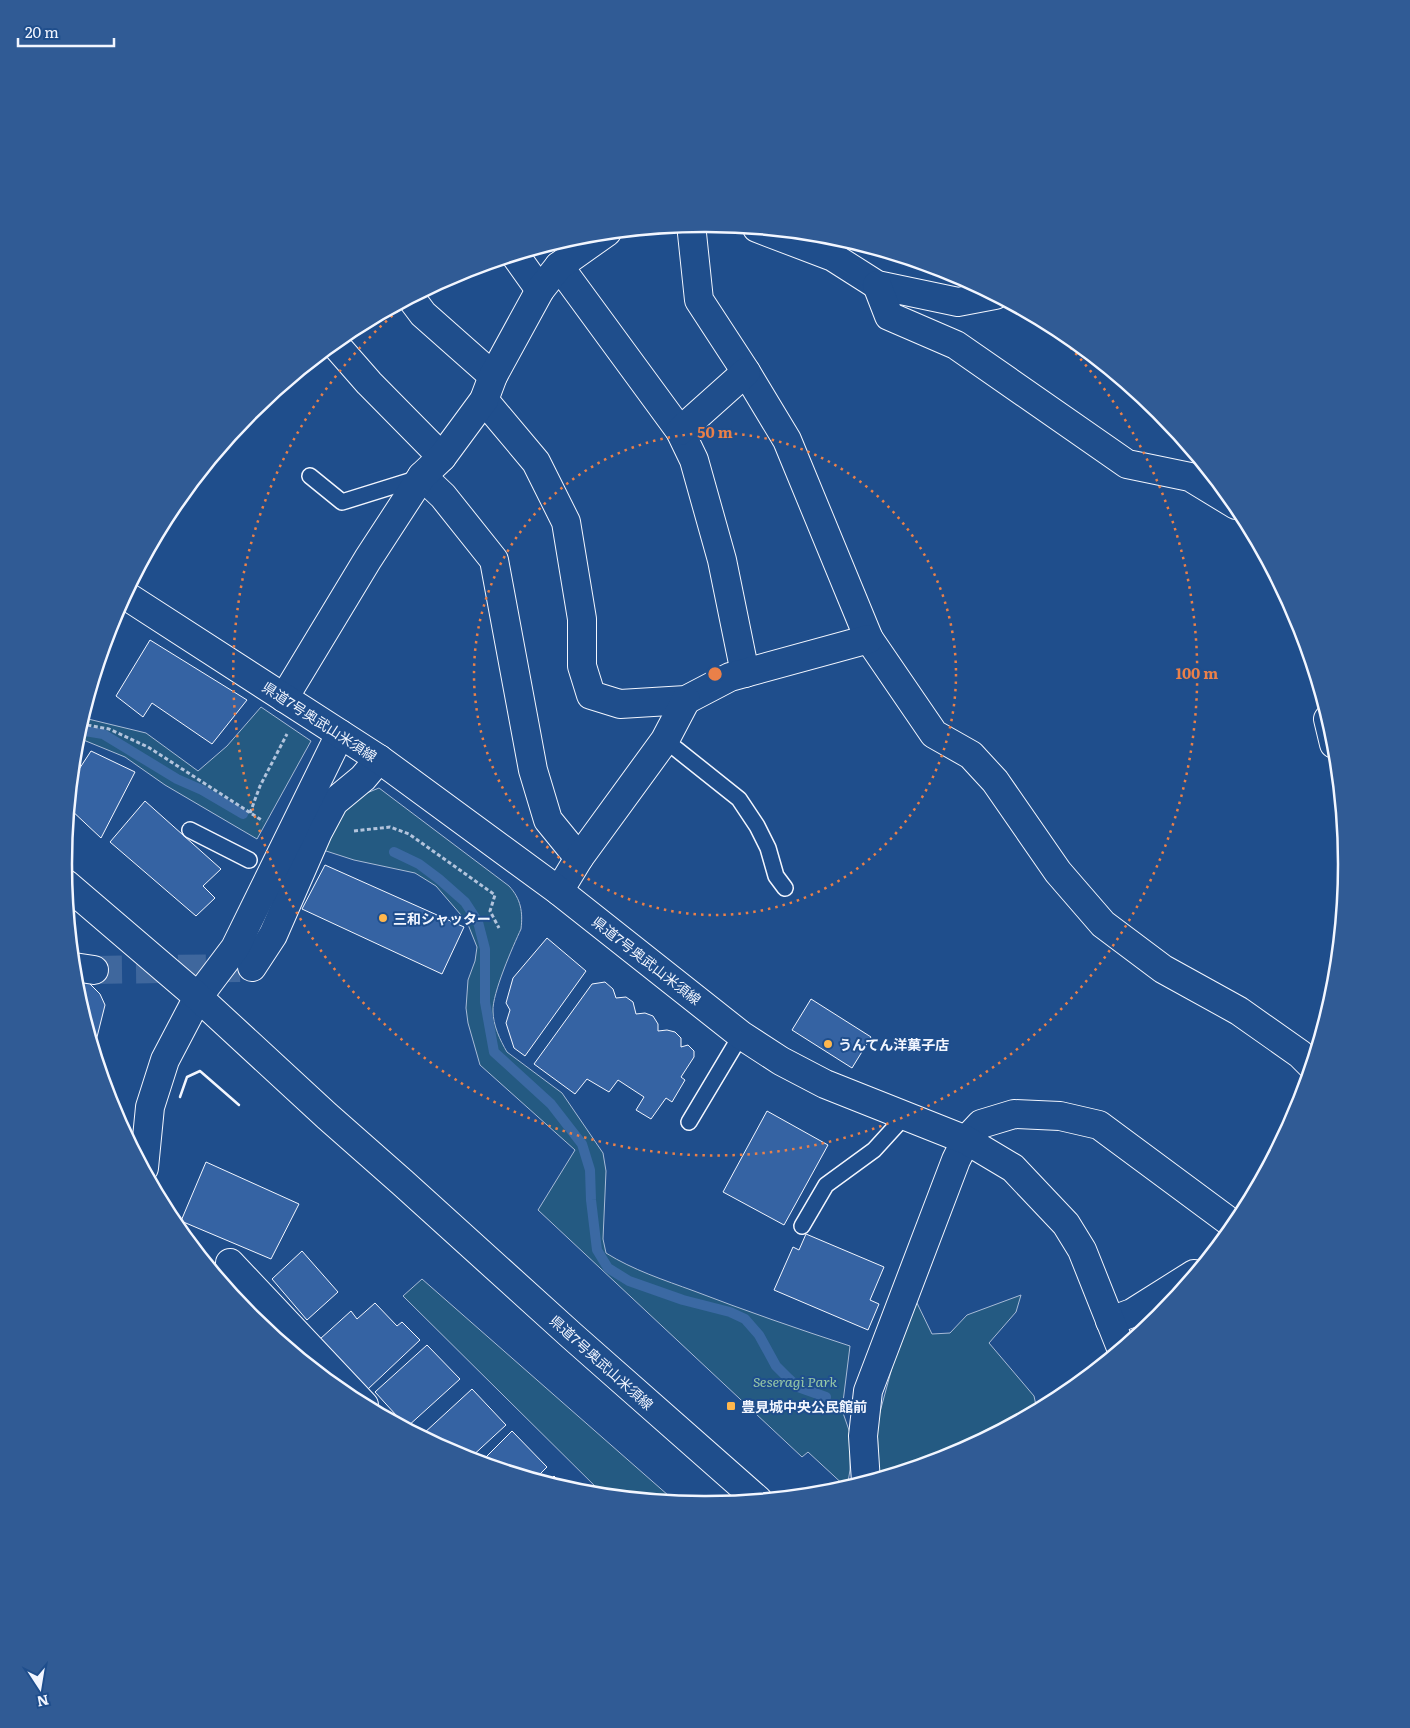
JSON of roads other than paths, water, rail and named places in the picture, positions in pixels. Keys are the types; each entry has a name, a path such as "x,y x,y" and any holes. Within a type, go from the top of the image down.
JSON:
{"street":[{"path":"692,232 698,300 746,372 787,440 869,639 934,734 971,755 995,781 1058,872 1103,924 1163,969 1239,1011 1306,1060"},
{"path":"777,236 832,258 877,285 958,302 986,297"},
{"path":"284,698 368,559 422,476 442,457 484,400 493,376 540,290 559,266 593,242"},
{"path":"519,260 540,290"},
{"path":"559,266 680,431 694,460 722,560 745,673"},
{"path":"877,285 889,316 956,345 1126,464 1190,477 1217,494"},
{"path":"414,303 423,314 493,376"},
{"path":"339,349 369,383 442,457"},
{"path":"680,431 746,372"},
{"path":"484,400 536,462 566,522 582,619 582,666 591,695 620,704 686,700 730,677 869,639"},
{"path":"422,476 443,496 494,560 533,770 548,820 578,858"},
{"name":"県道7号奥武山米須線","path":"132,598 379,760 559,891 741,1035 782,1061 825,1084 966,1140 1013,1168 1066,1224 1082,1250 1119,1343"},
{"path":"559,891 578,858 665,740 686,700"},
{"path":"145,1157 150,1107 165,1060 198,997 235,948 340,734"},
{"path":"252,967 273,935 290,882 334,802 363,778 379,760"},
{"name":"県道7号奥武山米須線","path":"73,890 198,997 327,1116 752,1494"},
{"path":"866,1476 863,1436 868,1391 956,1160 966,1140 981,1124 1014,1114 1060,1116 1099,1125 1227,1220"},
{"path":"230,1263 277,1327 320,1366"},
{"path":"1110,1321 1132,1313 1178,1284"}],"lane":[{"path":"310,476 342,502 422,476"},
{"path":"665,740 739,799 757,826 768,848 776,876 785,888"},
{"path":"190,830 249,860"},
{"path":"689,1122 741,1035"},
{"path":"802,1226 826,1185 874,1150 905,1116"}],"waterway":[{"path":"87,731 103,734 177,779 202,790 243,814"},
{"path":"394,852 419,864 439,879 465,902 478,922 485,949 485,1002 494,1052 551,1104 582,1144 590,1170 591,1200 597,1250 608,1268 629,1281 683,1300 730,1312 745,1319 759,1335 776,1366 788,1378 798,1387 826,1397"}],"tunnel":[{"path":"94,970 240,968"}],"place":[{"name":"三和シャッター","path":"383,918"},
{"name":"うんてん洋菓子店","path":"828,1044"},
{"name":"豊見城中央公民館前","path":"731,1406"}],"park label":[{"name":"Seseragi Park","path":"795,1381"}]}
